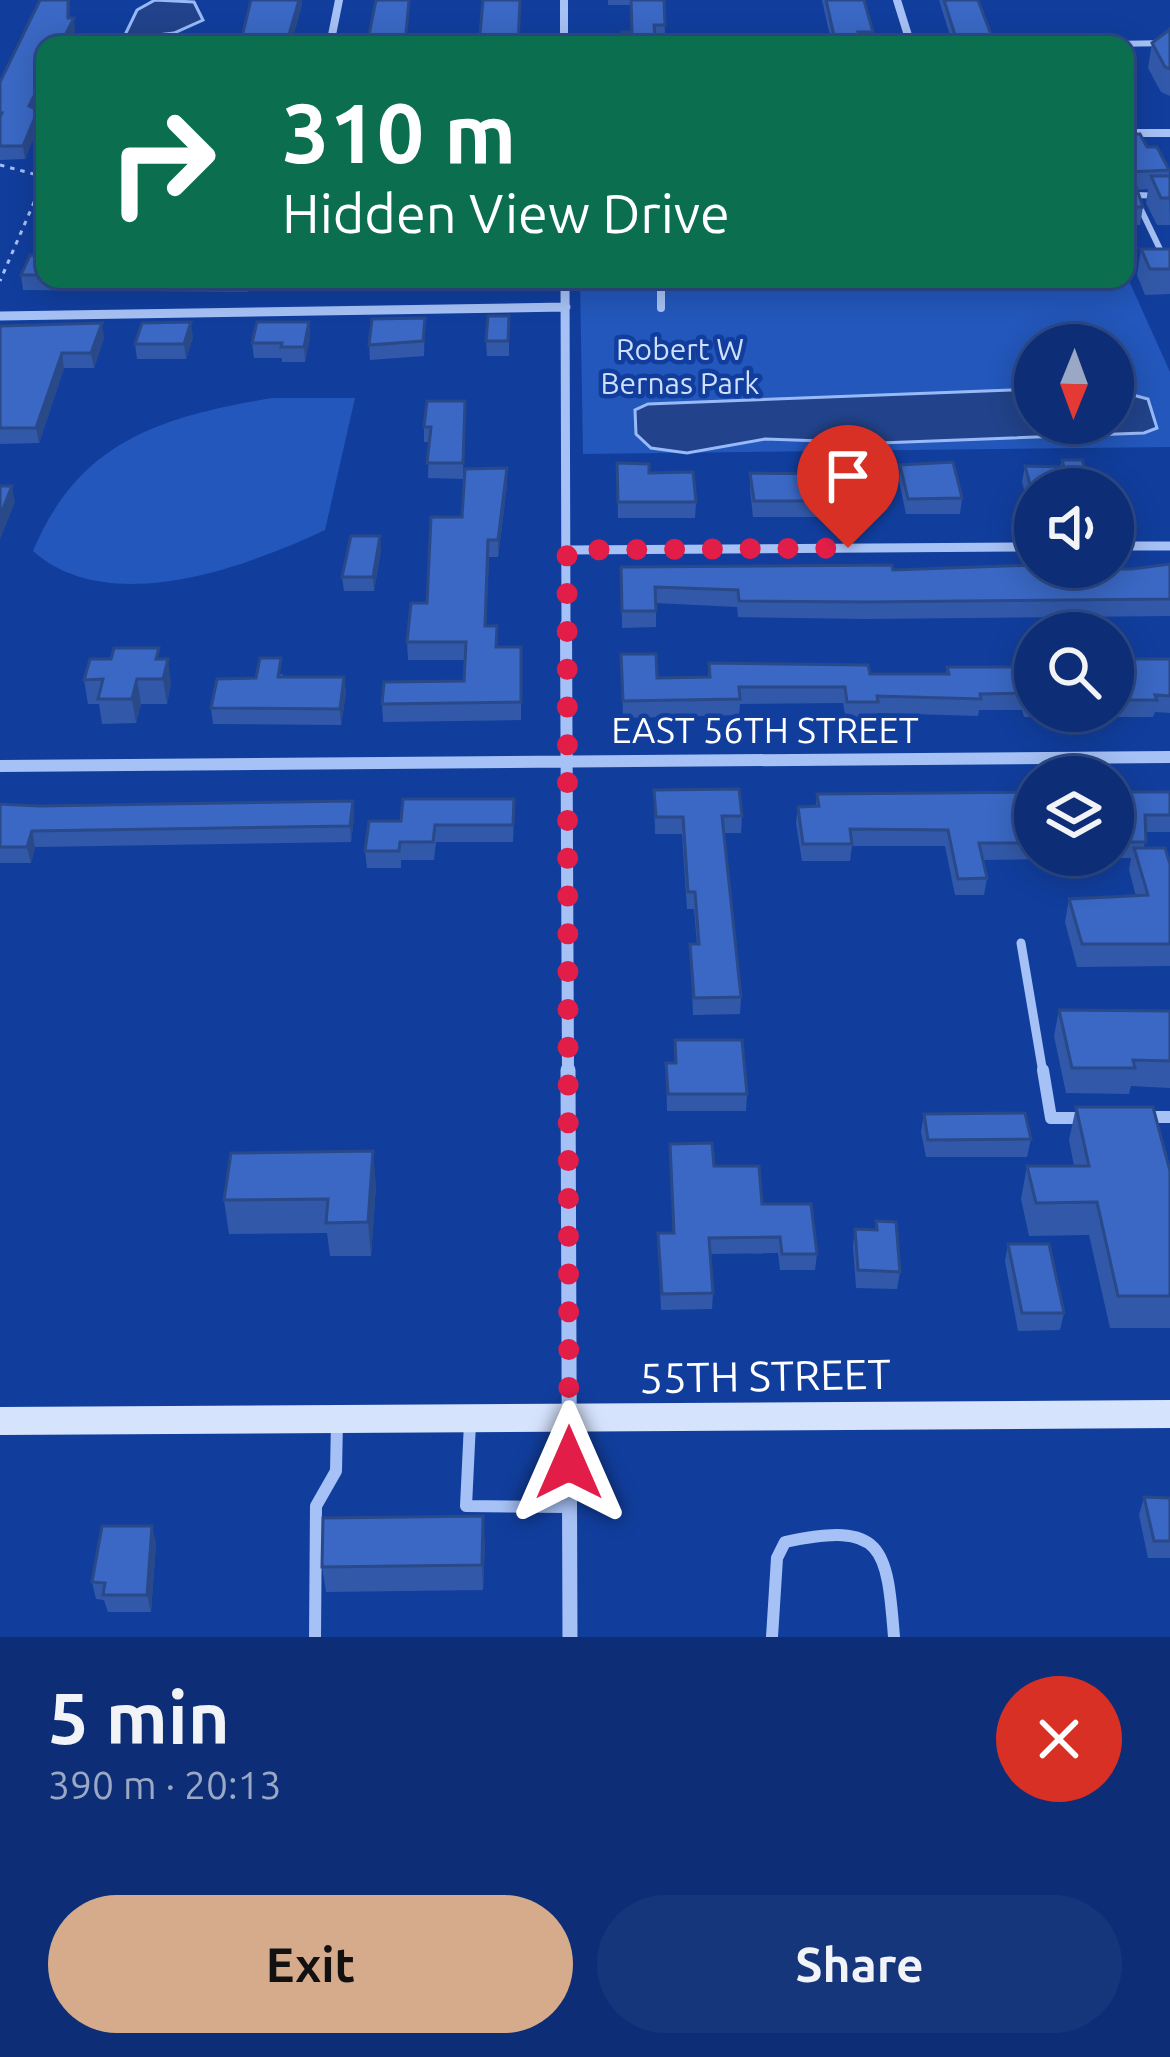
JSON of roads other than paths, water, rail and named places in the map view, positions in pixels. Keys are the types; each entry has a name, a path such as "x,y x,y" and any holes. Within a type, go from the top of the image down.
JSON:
{"main road":[{"name":"55TH STREET","path":"0,1421 1170,1414"}],"street":[{"path":"332,36 339,0"},
{"path":"564,0 564,36"},
{"path":"897,0 908,36"},
{"path":"1134,134 1170,133"},
{"path":"566,288 570,1637"},
{"path":"0,316 566,307"},
{"path":"1134,546 1170,546"},
{"path":"567,550 1014,547"},
{"name":"EAST 56TH STREET","path":"0,766 1170,757"}],"lane":[{"path":"1134,44 1170,43"},
{"path":"1170,196 1134,195 1170,270"},
{"path":"661,288 661,308"},
{"path":"1021,943 1051,1118 1098,1118"},
{"path":"1122,1118 1170,1118"},
{"path":"315,1637 310,1627 316,1506 336,1471 337,1419"},
{"path":"471,1420 466,1506 569,1507"},
{"path":"772,1637 777,1558 785,1542 855,1533 875,1540 886,1554 894,1637"}],"park label":[{"name":"Robert W Bernas Park","path":"680,368"}]}
